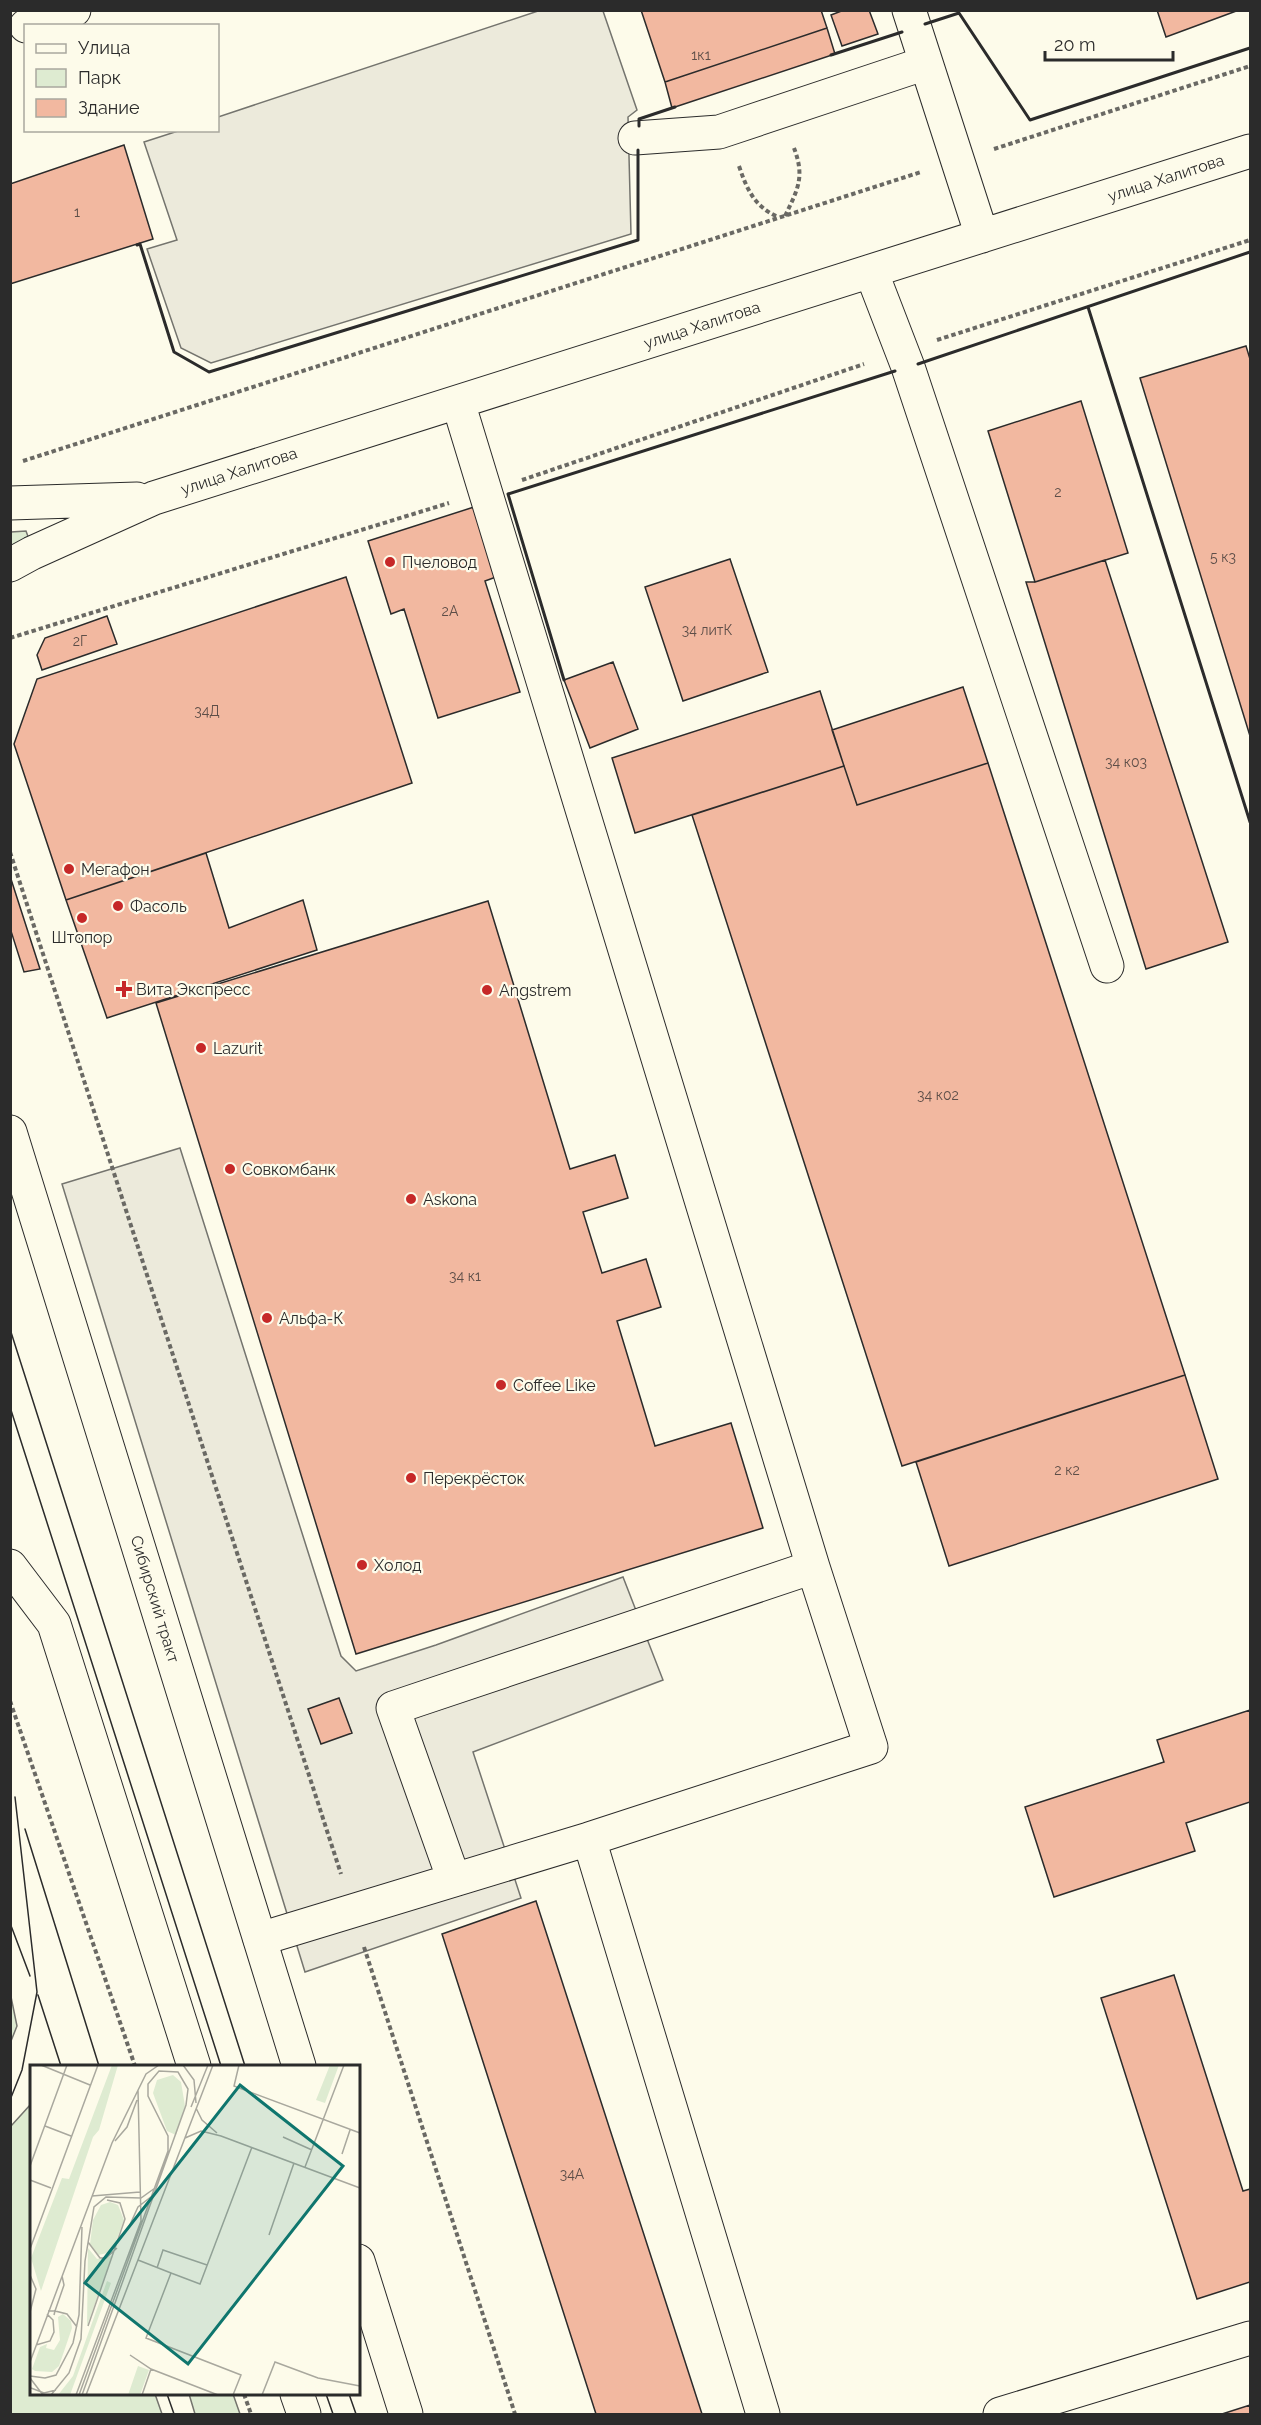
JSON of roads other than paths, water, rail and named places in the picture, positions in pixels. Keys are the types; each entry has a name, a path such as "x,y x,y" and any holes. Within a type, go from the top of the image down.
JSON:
{"street":[{"path":"32,24 74,10"},
{"path":"909,10 982,236"},
{"path":"634,138 719,132 926,63"},
{"name":"улица Халитова","path":"154,498 1251,151"},
{"path":"871,271 901,351 1107,966"},
{"path":"260,1939 589,1839 871,1747 813,1567 458,402"},
{"path":"10,503 154,498"},
{"path":"10,565 154,498"},
{"name":"Сибирский тракт","path":"10,1132 298,2065"},
{"path":"10,1566 54,1624 193,2065"},
{"path":"454,1880 393,1708 813,1567"},
{"path":"589,1839 763,2415"},
{"path":"360,2267 406,2415"},
{"path":"1000,2415 1251,2338"},
{"path":"297,2395 304,2415"}],"tram line":[{"path":"10,1329 245,2065"},
{"path":"10,1407 221,2065"},
{"path":"10,2100 22,2070 37,1992 15,1797"},
{"path":"25,1829 99,2065"},
{"path":"10,1923 30,1976"},
{"path":"38,1995 61,2065"},
{"path":"167,2395 174,2414"},
{"path":"326,2395 333,2414"},
{"path":"349,2395 356,2414"}],"place":[{"name":"Пчеловод","path":"390,562"},
{"name":"Мегафон","path":"69,869"},
{"name":"Фасоль","path":"118,906"},
{"name":"Штопор","path":"82,918"},
{"name":"Вита Экспресс","path":"124,989"},
{"name":"Angstrem","path":"487,990"},
{"name":"Lazurit","path":"201,1048"},
{"name":"Совкомбанк","path":"230,1169"},
{"name":"Askona","path":"411,1199"},
{"name":"Альфа-К","path":"267,1318"},
{"name":"Coffee Like","path":"501,1385"},
{"name":"Перекрёсток","path":"411,1478"},
{"name":"Холод","path":"362,1565"}]}
